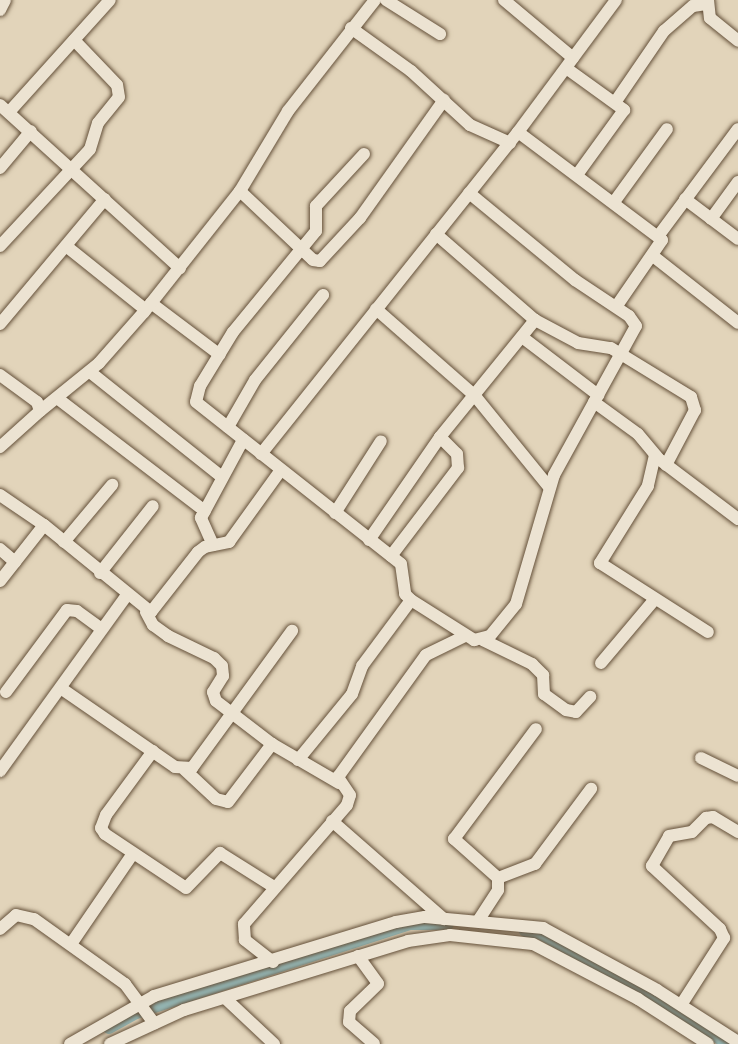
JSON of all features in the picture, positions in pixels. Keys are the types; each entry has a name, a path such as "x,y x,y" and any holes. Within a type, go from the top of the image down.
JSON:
{"street":[{"path":"0,10 5,0"},
{"path":"110,0 74,40 5,108 180,268"},
{"path":"0,447 40,411 90,372 180,268 240,191 288,111 375,0"},
{"path":"386,0 440,34"},
{"path":"504,0 570,63 623,106 622,114 578,175"},
{"path":"261,454 510,143 616,0"},
{"path":"616,101 664,31 693,6 707,2 710,18 738,42"},
{"path":"351,28 444,100 470,125 510,143"},
{"path":"0,246 94,145 98,123 115,104 120,91 104,69 74,40"},
{"path":"240,191 303,248 313,260 325,258 360,218 444,100"},
{"path":"614,202 666,129"},
{"path":"659,235 738,129"},
{"path":"0,168 31,131"},
{"path":"518,132 659,235 661,245 616,307"},
{"path":"364,154 316,206 316,231 241,321 200,386 196,402 391,556 404,570 405,594 411,600 465,636 483,640 532,664 543,675 544,694 566,710 576,712 590,697"},
{"path":"711,219 738,182"},
{"path":"470,193 575,280 616,307 636,326 549,487 516,604 483,640"},
{"path":"685,199 738,239"},
{"path":"0,324 105,200"},
{"path":"436,234 535,320 570,340 622,354 695,403 666,465"},
{"path":"66,246 220,355"},
{"path":"653,256 738,323"},
{"path":"228,427 255,380 323,295"},
{"path":"376,309 475,396 549,487"},
{"path":"369,540 440,437 535,320"},
{"path":"522,337 638,434 666,465 738,519"},
{"path":"90,372 222,477"},
{"path":"0,375 37,402 40,411"},
{"path":"57,398 205,511"},
{"path":"391,556 458,468 457,453 440,437"},
{"path":"213,545 201,525 205,511 243,440"},
{"path":"335,513 381,441"},
{"path":"655,455 648,486 600,563 654,600 708,632"},
{"path":"146,612 155,610 198,552 213,545 229,542 280,470"},
{"path":"64,542 112,485"},
{"path":"0,495 44,525 146,612 153,625 168,636 214,658 222,666 223,676 213,696 272,744 339,783 350,800 244,924 242,932 245,940 273,962"},
{"path":"100,573 153,506"},
{"path":"0,581 44,525"},
{"path":"0,549 15,562"},
{"path":"0,771 62,689 100,628 126,596"},
{"path":"298,760 352,694 362,666 411,600"},
{"path":"601,663 654,600"},
{"path":"6,692 67,610 77,611 100,628"},
{"path":"185,770 203,756 231,712 292,631"},
{"path":"339,783 343,770 426,655 465,636"},
{"path":"62,689 175,767 185,770 216,799 228,802 272,744"},
{"path":"478,921 498,891 498,878 453,839 536,729"},
{"path":"153,751 102,822 105,834 132,855 186,888 220,853 274,887"},
{"path":"701,758 738,776"},
{"path":"498,878 535,864 591,789"},
{"path":"681,1005 724,938 720,929 652,866 669,836 692,832 706,818 712,817 738,832"},
{"path":"332,820 444,919"},
{"path":"71,945 132,855"},
{"path":"0,928 16,915 23,915 71,945 125,984 146,1012"},
{"path":"70,1044 273,962 396,922 444,919 543,928 681,1005 738,1042"},
{"path":"110,1044 146,1012 184,1010 226,999 418,938 450,935 524,942 638,999 708,1044"},
{"path":"358,956 378,984 350,1011 349,1022 374,1044"},
{"path":"226,999 274,1044"}],"waterway":[{"path":"109,1028 136,1013 410,924 448,924"},
{"path":"525,931 539,933 631,983 728,1044"}]}
